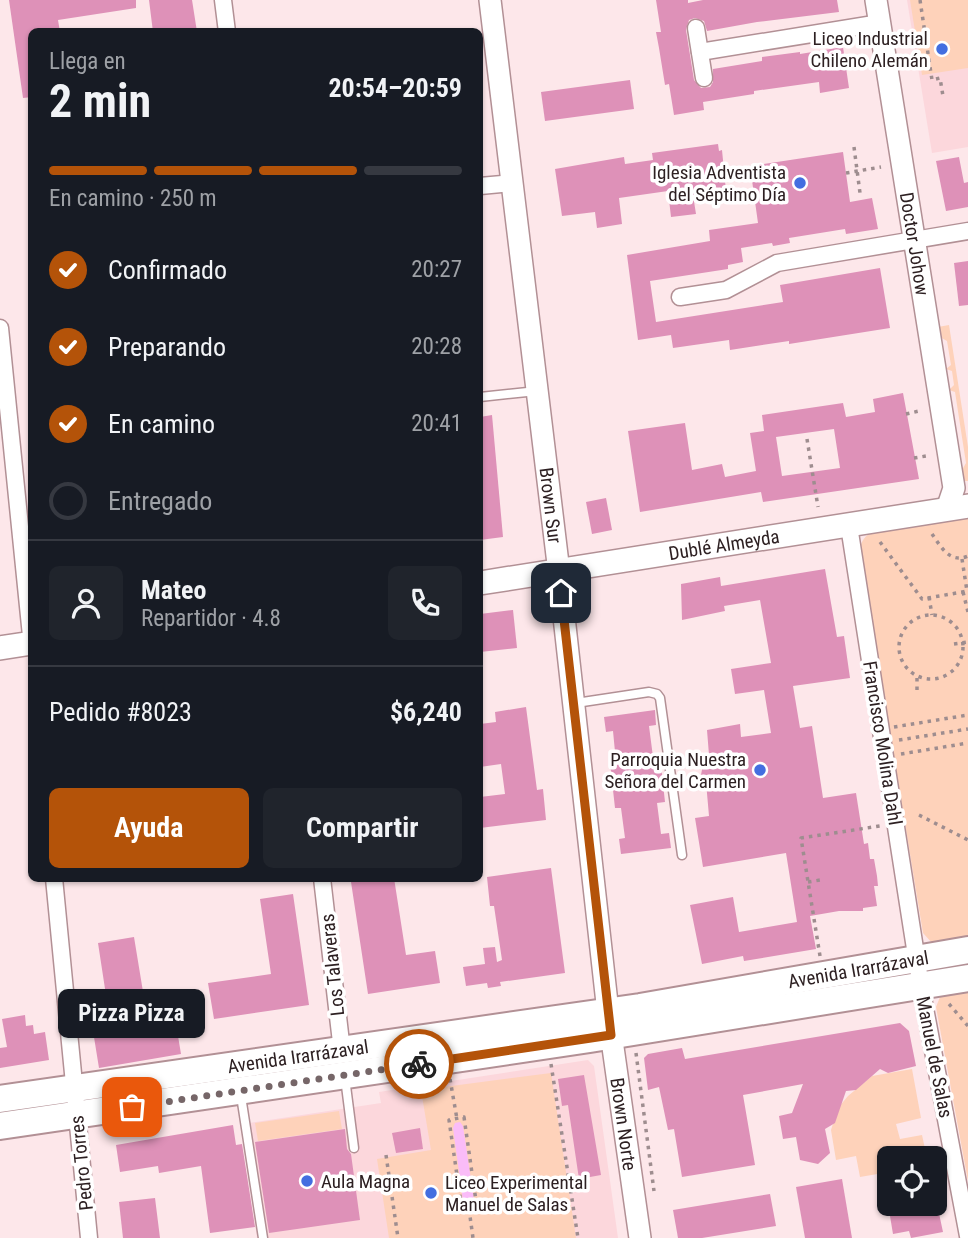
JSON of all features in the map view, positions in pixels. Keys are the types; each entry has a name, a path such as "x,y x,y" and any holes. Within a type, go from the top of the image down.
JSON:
{"main road":[{"name":"Dublé Almeyda","path":"483,583 849,526 959,502"},
{"path":"0,648 28,644"},
{"name":"Avenida Irarrázaval","path":"618,1030 822,975 968,950"},
{"name":"Avenida Irarrázaval","path":"0,1099 74,1089 343,1063 618,1030 968,978"},
{"name":"Avenida Irarrázaval","path":"0,1126 240,1091 343,1063"}],"street":[{"path":"223,0 226,28"},
{"name":"Brown Sur","path":"490,0 573,704 618,1030"},
{"name":"Doctor Johow","path":"876,0 959,502"},
{"path":"700,52 880,23"},
{"path":"696,28 704,78"},
{"path":"483,186 512,183"},
{"path":"680,297 726,290 777,263 968,231"},
{"path":"0,328 28,613"},
{"name":"Francisco Molina Dahl","path":"849,526 917,960"},
{"name":"Pedro Torres","path":"54,882 89,1238"},
{"name":"Los Talaveras","path":"322,882 343,1063"},
{"name":"Manuel de Salas","path":"917,960 968,1236"},
{"name":"Brown Norte","path":"618,1030 640,1238"}],"lane":[{"path":"483,397 537,390"},
{"path":"573,704 649,692 660,698 681,855"},
{"path":"343,1063 354,1148"},
{"path":"240,1091 263,1238"}],"path":[{"path":"920,0 932,80 940,78 943,96"},
{"path":"854,146 860,193"},
{"path":"846,173 881,167"},
{"path":"906,414 919,411"},
{"path":"807,439 818,507"},
{"path":"915,458 926,456"},
{"path":"932,534 945,553 953,558 962,559 968,556"},
{"path":"880,542 922,599 966,592"},
{"path":"962,559 968,612"},
{"path":"928,624 929,597"},
{"path":"929,615 947,618 966,642 960,663 953,671 936,679 917,676 903,663 899,653 899,643 908,624 929,615"},
{"path":"954,644 966,642"},
{"path":"892,655 899,653"},
{"path":"934,670 936,679"},
{"path":"917,676 917,690"},
{"path":"883,743 968,715"},
{"path":"883,743 968,729"},
{"path":"883,743 968,743"},
{"path":"919,815 968,840"},
{"path":"822,975 801,838 862,829"},
{"path":"808,882 820,880"},
{"path":"949,1004 968,1026"},
{"path":"618,1030 655,1198"},
{"path":"551,1066 578,1238"},
{"path":"451,1081 457,1119"},
{"path":"464,1117 477,1208 462,1210 449,1120 457,1119 464,1117"},
{"path":"386,1155 398,1238"},
{"path":"469,1209 473,1238"}],"shaded area":[{"name":"Liceo Industrial Chileno Alemán","path":"907,0 968,0 968,147 932,153"},
{"path":"910,0 968,0 968,68 922,75"},
{"path":"949,325 968,447 968,481 964,481 962,470 966,463 955,392 949,390 954,385 952,371 946,369 951,365 947,341 940,337 938,327"},
{"path":"968,517 968,940 933,944 923,933 860,550 864,539 874,531"},
{"path":"968,991 968,1181 936,1007 940,997"},
{"name":"Liceo Experimental Manuel de Salas","path":"588,1060 594,1066 618,1238 257,1238 242,1124 381,1103 379,1092"},
{"path":"912,1069 921,1118 896,1124 900,1139 922,1135 924,1146 877,1146 877,1174 860,1177 856,1156 836,1160 831,1130 838,1108 872,1076"},
{"path":"551,1073 576,1238 389,1238 377,1159 431,1150 421,1090"},
{"path":"339,1111 342,1129 258,1141 255,1123"},
{"path":"460,1122 463,1126 474,1200 467,1206 463,1201 453,1128 455,1123"}],"building":[{"path":"9,0 136,0 136,8 58,20 59,28 28,28 28,97 23,98"},
{"path":"149,0 192,0 196,28 152,28"},
{"path":"656,0 688,0 688,3 703,0 837,0 839,12 707,31 704,21 695,18 689,20 686,30 694,80 701,88 710,87 713,82 713,69 762,61 762,57 843,47 849,88 820,93 819,82 754,91 754,94 703,102 704,110 674,115 669,84 665,85 656,32 661,32"},
{"path":"630,80 634,109 545,121 541,92"},
{"path":"718,144 719,151 722,150 726,191 693,195 696,214 671,217 668,191 619,198 622,224 597,228 595,212 562,216 555,169 624,157 625,164 653,160 652,153"},
{"path":"843,152 850,202 872,198 878,229 846,234 845,229 789,238 790,243 741,248 743,262 728,265 728,269 650,281 656,322 783,302 780,285 880,268 890,328 730,350 729,340 673,348 671,335 638,340 627,255 710,241 709,230 758,223 750,166"},
{"path":"959,157 964,183 968,182 968,207 946,211 936,161"},
{"path":"968,261 968,305 959,306 954,263"},
{"path":"903,393 919,479 763,502 761,492 640,512 628,431 685,423 692,470 722,464 725,477 756,471 750,433 764,431 762,415 843,403 846,417 875,412 873,399","holes":["834,429 840,468 782,476 776,437"]},
{"path":"492,415 503,537 483,540 483,416"},
{"path":"606,498 612,530 592,534 586,502"},
{"path":"825,569 837,637 844,636 850,678 793,686 800,728 812,726 823,798 856,793 864,844 868,843 870,859 874,859 878,886 874,886 877,906 863,908 863,911 839,911 810,916 816,949 744,961 743,956 702,964 690,905 733,897 739,932 797,922 786,853 703,867 695,818 709,816 706,782 701,775 704,759 709,755 707,730 740,724 741,737 771,733 764,690 735,694 731,669 771,663 760,600 724,606 725,611 682,620 681,584 720,577 721,586"},
{"path":"513,610 517,648 483,652 483,614"},
{"path":"526,707 537,790 543,789 546,820 483,828 483,797 505,794 501,764 483,767 483,724 496,722 495,712"},
{"path":"655,710 656,725 649,726 653,757 660,756 665,802 657,803 661,834 669,833 671,848 621,854 619,839 625,838 621,808 615,808 610,763 616,762 613,731 606,732 604,717"},
{"path":"551,868 565,973 500,982 501,986 488,988 487,983 466,986 463,967 485,964 483,948 495,947 497,962 502,960 494,906 490,906 487,877"},
{"path":"351,882 395,882 406,955 435,951 440,983 368,994"},
{"path":"293,894 309,1005 214,1019 208,983 271,974 260,899"},
{"path":"134,937 148,1022 175,1018 181,1054 99,1068 93,1031 111,1028 98,943"},
{"path":"25,1015 26,1026 33,1025 34,1034 45,1032 49,1060 0,1068 0,1048 7,1047 2,1019"},
{"path":"900,1023 909,1031 916,1066 888,1073 880,1069 856,1090 846,1091 835,1123 825,1129 830,1153 818,1164 800,1160 796,1137 783,1139 779,1116 792,1113 803,1084 743,1095 755,1165 682,1177 674,1129 668,1130 659,1087 648,1090 644,1058 648,1054 682,1048 685,1059"},
{"path":"584,1075 601,1175 579,1179 568,1105 562,1106 558,1079"},
{"path":"233,1125 236,1145 242,1144 255,1227 210,1233 201,1166 159,1173 158,1166 120,1172 116,1145"},
{"path":"420,1128 423,1149 396,1153 392,1133"},
{"name":"Aula Magna","path":"345,1129 360,1220 269,1233 255,1142"},
{"path":"842,1179 852,1238 805,1238 796,1187"},
{"path":"770,1194 776,1226 702,1238 678,1238 673,1210"},
{"path":"155,1198 160,1238 123,1238 119,1202"},
{"path":"890,1216 940,1216 943,1232 911,1238 909,1231 893,1234"}],"way so far":[{"path":"132,1107 419,1064"}],"place":[{"name":"Liceo Industrial Chileno Alemán","path":"942,49"},
{"name":"Iglesia Adventista del Séptimo Día","path":"800,183"},
{"name":"Parroquia Nuestra Señora del Carmen","path":"760,770"},
{"name":"Pizza Pizza","path":"132,1107"},
{"name":"Aula Magna","path":"307,1181"},
{"name":"Liceo Experimental Manuel de Salas","path":"431,1193"}],"route":[{"path":"419,1064 611,1035 561,593"}]}
